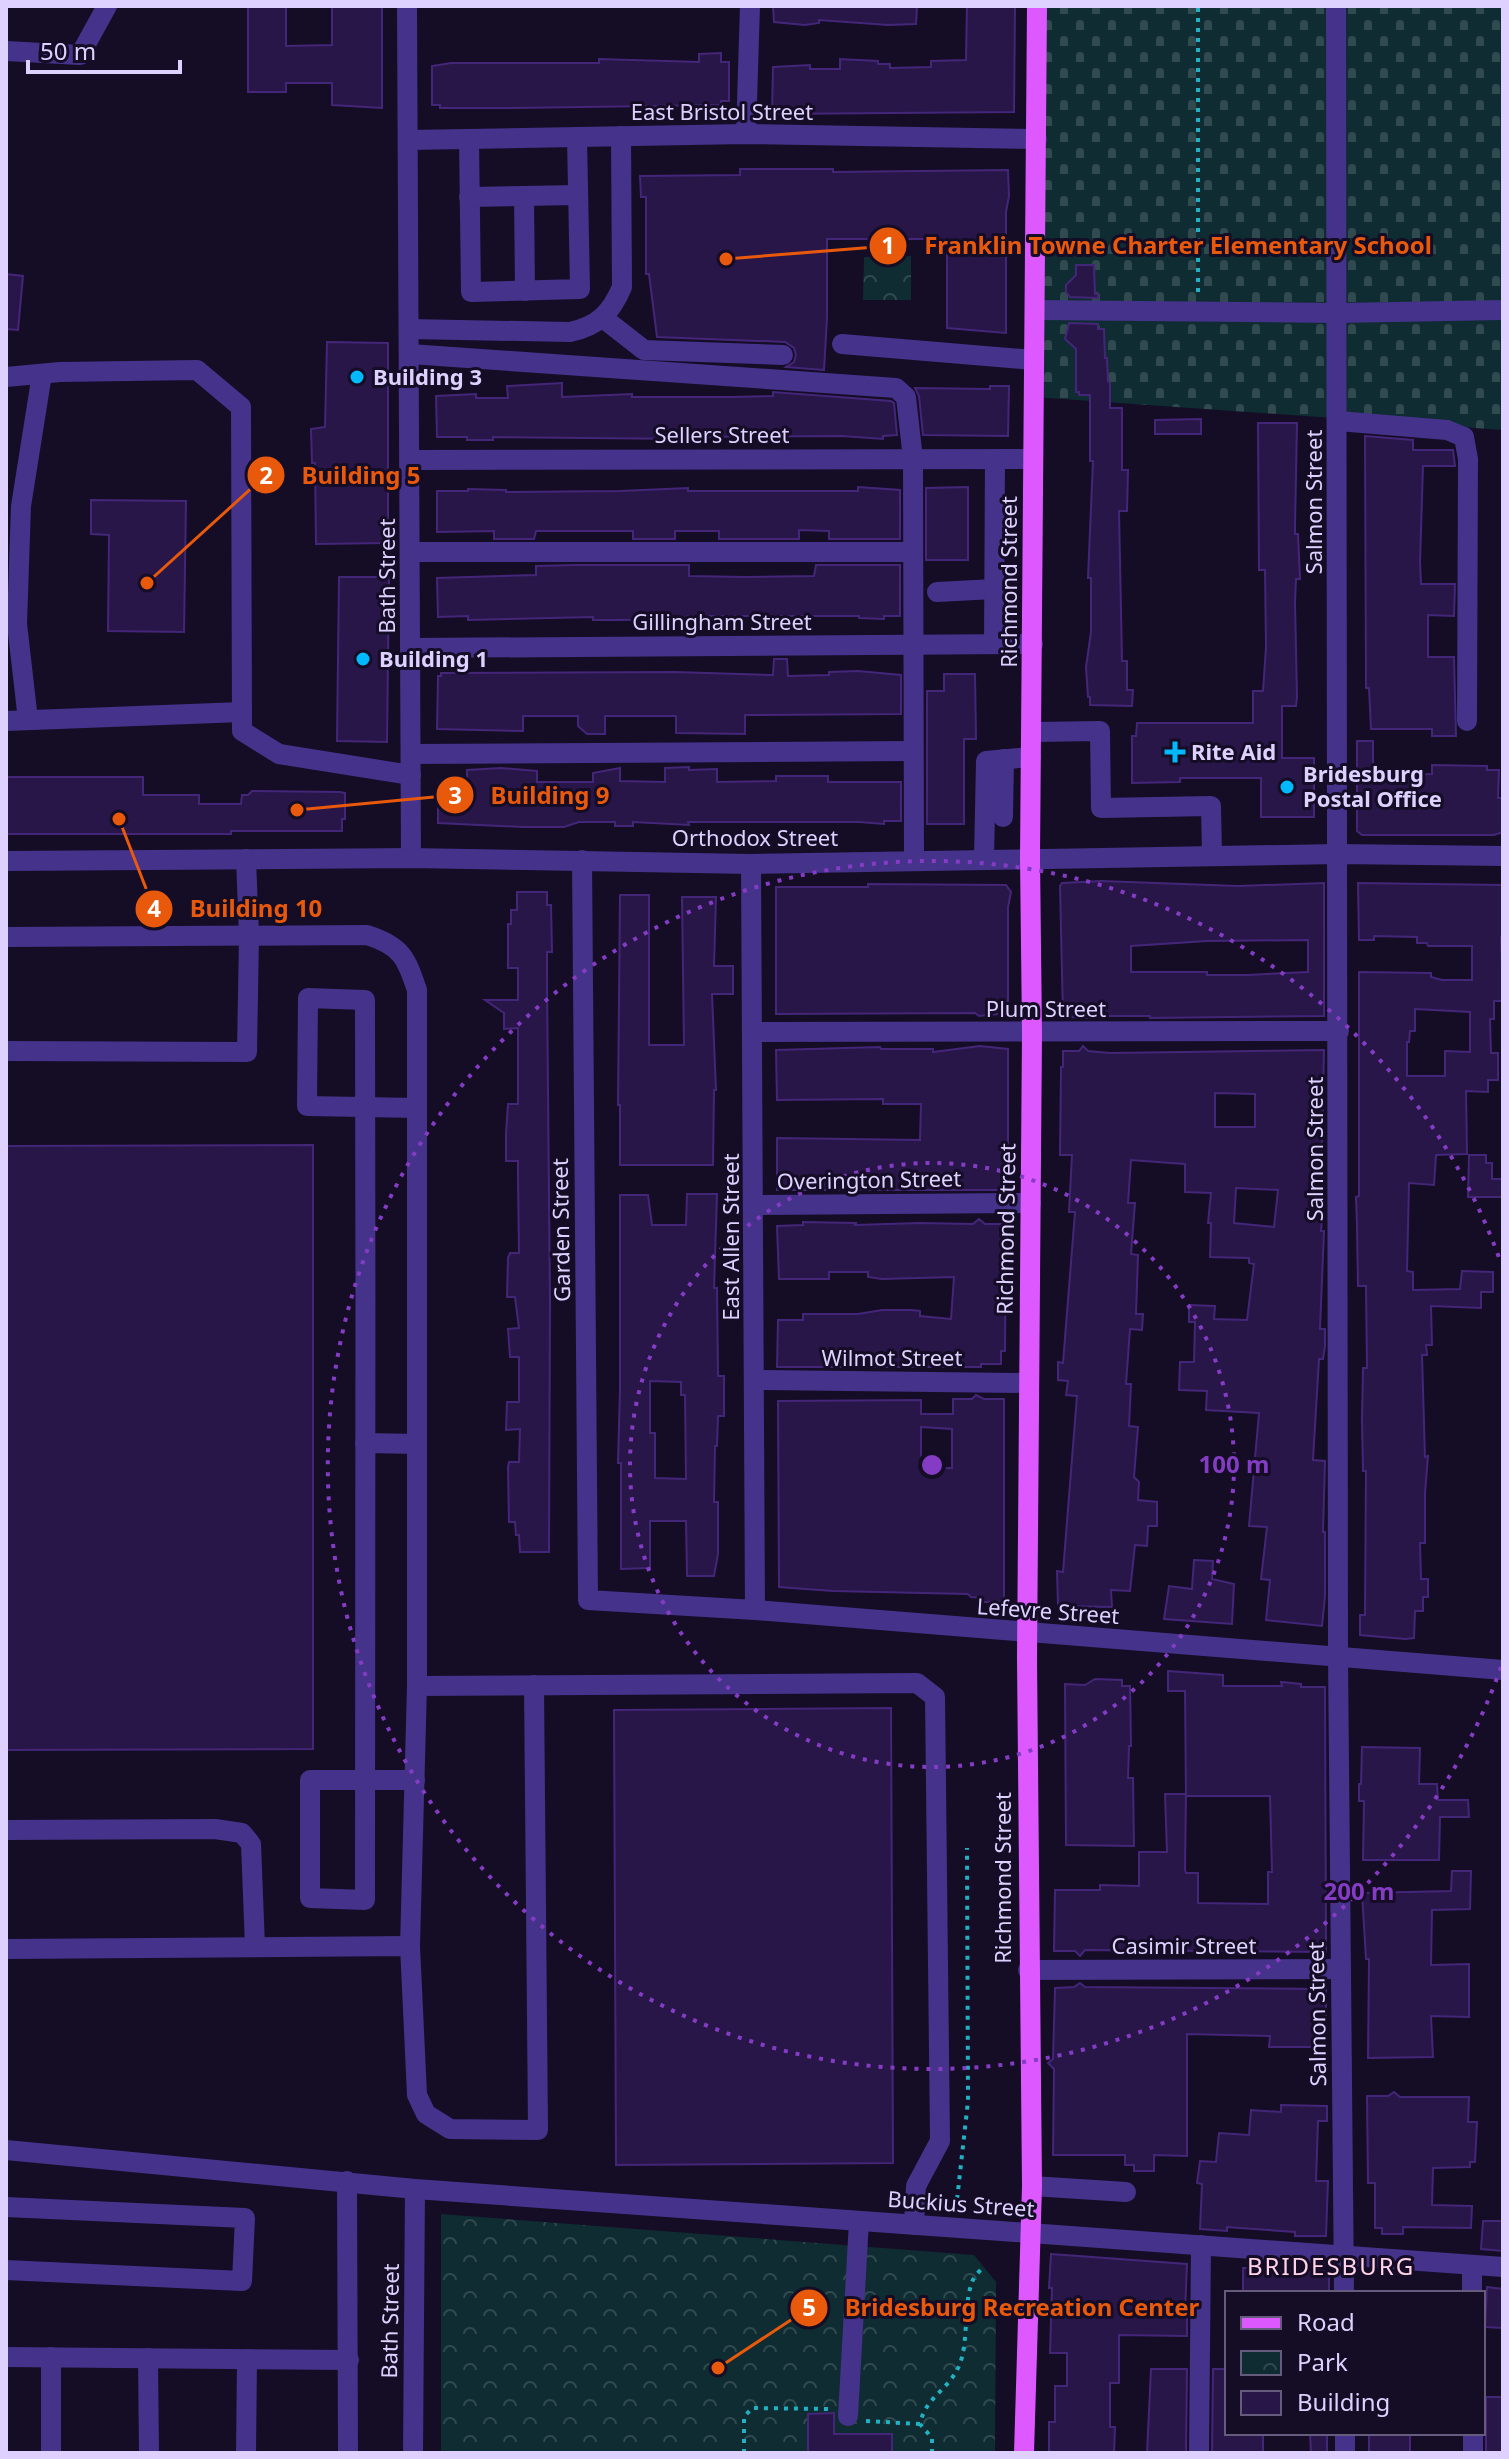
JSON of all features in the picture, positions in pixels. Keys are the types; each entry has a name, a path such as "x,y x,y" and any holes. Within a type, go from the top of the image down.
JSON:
{"main road":[{"name":"Richmond Street","path":"1024,2453 1032,2186 1027,1634 1037,6"}],"street":[{"path":"6,51 80,55 107,6"},
{"name":"Bath Street","path":"407,6 411,858"},
{"path":"746,134 750,6"},
{"name":"Salmon Street","path":"1336,6 1338,1657 1344,2291"},
{"name":"East Bristol Street","path":"408,140 746,134 1037,139"},
{"path":"409,329 570,332 588,328 603,318 615,304 622,287 621,136"},
{"path":"469,139 471,292 580,289 577,137"},
{"path":"469,197 578,195"},
{"path":"524,196 525,291"},
{"path":"1035,310 1338,313 1503,310"},
{"path":"603,318 644,350 783,355"},
{"path":"842,344 1034,360"},
{"path":"410,354 896,388 906,397 913,459 914,860"},
{"path":"6,377 197,370 241,407 242,731 279,754 411,764 913,751"},
{"path":"28,720 17,624 20,521 42,374"},
{"path":"1338,421 1447,430 1464,437 1468,459 1467,721"},
{"path":"994,644 995,459"},
{"name":"Sellers Street","path":"411,460 1033,459"},
{"path":"411,552 913,552"},
{"path":"937,592 994,589"},
{"name":"Gillingham Street","path":"411,648 1033,644"},
{"path":"6,721 242,712"},
{"path":"1032,732 1100,731 1101,808 1211,806 1212,855"},
{"path":"984,859 994,818 986,761 1031,757"},
{"path":"994,818 1031,816"},
{"name":"Orthodox Street","path":"6,861 411,858 751,864 1212,855 1503,856"},
{"path":"6,1051 247,1052 249,936 246,859"},
{"name":"Garden Street","path":"582,860 588,1600"},
{"name":"East Allen Street","path":"751,864 755,1610"},
{"path":"6,937 367,935 386,941 406,959 417,990 417,1686 410,1946 417,2095 426,2114 450,2129 538,2130 534,1685"},
{"path":"415,1780 365,1779 310,1780 310,1898 365,1900 365,1779 365,1443 365,1108 365,1000 308,998 307,1106 365,1108 417,1108"},
{"name":"Plum Street","path":"754,1032 1339,1031"},
{"name":"Overington Street","path":"755,1205 1031,1203"},
{"name":"Wilmot Street","path":"755,1380 1028,1383"},
{"path":"365,1443 417,1444"},
{"name":"Lefevre Street","path":"588,1600 755,1610 1503,1670"},
{"path":"417,1686 917,1683 935,1697 940,2141 916,2186 914,2225"},
{"path":"6,1830 215,1829 242,1833 251,1844 255,1947"},
{"path":"6,1949 410,1946"},
{"name":"Casimir Street","path":"1028,1970 1341,1969"},
{"name":"Buckius Street","path":"6,2150 415,2189 1503,2267"},
{"path":"347,2181 348,2453"},
{"path":"1032,2186 1126,2192"},
{"name":"Bath Street","path":"413,2453 415,2189"},
{"path":"6,2207 245,2218 242,2281 6,2270"},
{"path":"848,2416 859,2221"},
{"path":"1199,2453 1201,2245"},
{"path":"1472,2265 1472,2291"},
{"path":"6,2357 349,2360"},
{"path":"51,2357 51,2453"},
{"path":"148,2358 149,2453"},
{"path":"246,2453 247,2359"}],"path":[{"path":"1198,6 1198,312"},
{"path":"954,2228 968,2101 967,1848"},
{"path":"920,2424 924,2408 947,2386 958,2369 972,2280 983,2267"},
{"path":"744,2453 744,2417 752,2408 841,2410 851,2420 920,2424 932,2438 932,2453"}],"green space":[{"path":"1037,6 1503,6 1503,430 1034,397"},
{"path":"911,256 911,300 863,300 864,257"},
{"path":"441,2214 974,2255 996,2282 995,2453 441,2453"}],"building":[{"path":"248,6 286,6 286,46 332,45 332,6 382,6 382,108 332,105 332,83 286,83 286,92 248,92"},
{"path":"773,6 917,6 916,24 819,20 819,23 805,25 774,22"},
{"path":"967,6 1015,6 1014,112 772,114 773,67 810,65 810,69 840,69 840,59 878,61 878,64 890,64 890,68 931,67 931,61 966,60"},
{"path":"721,53 721,62 729,62 729,101 721,101 721,105 440,108 440,105 432,105 432,66 451,63 599,63 599,59 699,62 699,54"},
{"path":"740,169 833,169 833,172 1008,170 1006,333 947,328 947,239 827,239 824,370 786,367 794,362 796,355 794,348 785,342 657,337 649,274 646,274 646,197 641,197 640,176 740,175"},
{"path":"1076,265 1094,265 1095,294 1098,298 1070,297 1066,292 1066,285 1076,275"},
{"path":"6,274 23,276 18,330 6,329"},
{"path":"1069,323 1098,324 1098,329 1104,329 1110,408 1122,408 1122,470 1128,470 1127,511 1119,511 1122,661 1127,661 1127,690 1133,690 1132,706 1090,705 1088,697 1086,667 1091,632 1091,578 1088,578 1093,461 1090,461 1090,395 1076,392 1076,349 1065,339"},
{"path":"327,342 388,343 388,543 316,544 315,463 312,463 311,429 325,427"},
{"path":"562,383 562,397 632,394 632,397 732,397 773,396 773,392 891,401 894,403 897,435 883,436 883,439 842,436 687,439 493,437 493,440 467,440 467,437 437,437 436,396 476,394 476,398 508,398 507,386"},
{"path":"990,386 1009,386 1008,436 923,435 919,396 915,388 990,389"},
{"path":"1201,419 1201,434 1155,434 1155,420"},
{"path":"1258,423 1297,423 1295,534 1298,534 1300,579 1296,579 1295,602 1297,697 1296,706 1282,706 1282,758 1314,758 1314,817 1261,817 1261,778 1180,778 1180,782 1132,783 1132,736 1136,736 1137,723 1253,723 1253,691 1263,691 1266,647 1265,570 1259,570"},
{"path":"1365,436 1413,440 1413,450 1453,450 1455,466 1423,466 1420,562 1421,584 1455,584 1454,616 1428,615 1428,657 1454,657 1456,736 1432,736 1432,729 1371,729 1369,688 1366,688"},
{"path":"858,487 900,490 900,539 829,539 829,531 799,530 799,539 719,539 719,531 675,531 675,539 633,539 633,531 536,531 534,539 494,539 494,531 437,532 437,491 688,488 688,491 858,491"},
{"path":"968,487 968,560 926,560 926,488"},
{"path":"91,500 186,501 184,632 108,631 109,535 91,534"},
{"path":"689,565 689,576 745,577 814,576 816,565 900,565 900,616 884,616 884,619 859,616 688,616 688,619 619,620 593,620 593,617 468,620 468,616 438,617 437,578 536,575 536,566"},
{"name":"Building 1","path":"339,577 389,577 387,742 337,741"},
{"path":"774,659 787,659 788,676 858,671 901,675 901,714 745,715 745,734 676,733 676,716 605,716 605,734 587,734 578,726 578,716 523,716 523,731 437,729 438,676 441,673 675,672 773,675"},
{"path":"944,674 975,674 976,739 964,739 964,824 927,824 927,691 944,691"},
{"path":"1357,741 1373,741 1373,775 1432,774 1432,765 1487,766 1487,770 1499,770 1498,798 1503,798 1503,832 1494,835 1362,835 1357,831"},
{"path":"689,767 689,770 717,769 717,782 776,781 776,776 828,776 828,782 901,782 901,821 884,821 884,824 688,822 689,825 633,822 633,826 615,826 615,822 579,822 564,827 438,823 438,783 467,781 467,770 501,768 537,771 537,782 593,782 593,773 620,768 620,781 665,782 665,768"},
{"path":"6,777 143,777 143,795 199,795 199,804 241,804 242,795 252,791 340,792 345,793 345,819 342,819 342,831 6,834"},
{"path":"1101,881 1238,886 1324,883 1324,1016 1063,1016 1062,883","holes":["1308,940 1308,972 1247,975 1131,972 1131,946 1207,941"]},
{"path":"1358,883 1503,885 1503,1001 1494,1001 1494,1019 1490,1019 1491,1053 1498,1053 1498,1080 1488,1080 1488,1092 1466,1091 1467,1154 1436,1155 1434,1185 1409,1183 1407,1271 1413,1272 1413,1290 1460,1289 1462,1271 1493,1272 1493,1292 1481,1292 1481,1308 1431,1306 1432,1345 1426,1345 1427,1355 1422,1355 1425,1457 1428,1456 1425,1543 1420,1543 1421,1579 1428,1579 1428,1597 1423,1597 1423,1611 1415,1611 1414,1638 1405,1639 1360,1635 1360,1615 1365,1615 1366,1471 1363,1471 1362,1420 1363,1368 1367,1368 1366,1286 1358,1286 1356,1197 1359,1196 1359,972 1431,973 1431,977 1442,980 1472,980 1472,946 1428,946 1427,943 1417,943 1417,937 1374,936 1374,940 1359,940","holes":["1415,1009 1470,1012 1470,1052 1445,1051 1445,1076 1407,1076 1407,1042 1410,1031 1415,1031"]},
{"path":"868,884 1006,885 1011,892 1008,907 1008,1013 979,1016 975,1013 776,1014 776,887 868,887"},
{"path":"517,892 547,892 547,905 551,905 552,952 547,952 549,1552 520,1552 515,1522 509,1522 508,1467 509,1462 519,1462 520,1429 506,1430 507,1402 519,1402 519,1357 510,1357 508,1329 519,1328 515,1297 507,1297 508,1258 510,1253 519,1253 518,1161 506,1161 506,1134 508,1104 518,1104 518,1028 504,1029 504,1013 485,1000 518,1000 518,968 508,968 508,924 511,924 511,910 517,910"},
{"path":"620,895 649,895 649,1045 684,1045 682,897 716,897 714,966 733,966 733,994 712,994 716,1090 713,1165 620,1165"},
{"path":"980,1046 1008,1049 1008,1176 1004,1176 1004,1190 777,1190 777,1138 920,1140 921,1104 883,1104 883,1099 777,1100 776,1050 880,1047 933,1049 933,1052"},
{"path":"1083,1046 1088,1051 1110,1053 1324,1050 1322,1141 1316,1206 1323,1207 1320,1329 1325,1329 1325,1346 1323,1359 1319,1359 1313,1460 1325,1461 1325,1596 1322,1626 1266,1620 1270,1580 1261,1579 1267,1527 1249,1526 1259,1413 1206,1410 1207,1391 1179,1390 1180,1362 1194,1362 1195,1322 1189,1322 1189,1305 1215,1306 1214,1319 1247,1320 1254,1264 1249,1263 1249,1258 1210,1257 1211,1223 1208,1223 1211,1193 1185,1192 1185,1164 1131,1160 1128,1203 1135,1203 1131,1254 1138,1255 1136,1314 1143,1314 1142,1330 1130,1329 1126,1384 1131,1384 1129,1426 1138,1427 1134,1477 1139,1482 1138,1500 1157,1502 1157,1526 1148,1526 1147,1546 1135,1545 1130,1591 1111,1590 1112,1607 1058,1606 1057,1571 1063,1572 1077,1396 1066,1395 1068,1381 1058,1380 1058,1362 1063,1363 1075,1212 1069,1212 1072,1155 1060,1155 1061,1067 1063,1051 1079,1051","holes":["1215,1093 1255,1094 1255,1127 1215,1127","1236,1188 1278,1190 1274,1227 1234,1223"]},
{"path":"313,1145 313,1749 6,1750 6,1146"},
{"path":"1469,1155 1486,1155 1486,1163 1492,1163 1492,1179 1503,1179 1503,1197 1468,1197"},
{"path":"687,1194 717,1194 714,1288 717,1288 718,1376 724,1376 724,1416 718,1416 715,1446 714,1502 718,1502 718,1554 714,1576 687,1576 686,1521 650,1521 650,1568 621,1569 621,1463 618,1463 620,1195 648,1195 652,1225 686,1225","holes":["650,1381 681,1382 681,1395 685,1395 686,1479 655,1478 655,1433 650,1433"]},
{"path":"979,1219 985,1224 1006,1224 1005,1351 1001,1351 1001,1364 981,1364 981,1367 777,1367 778,1320 803,1320 803,1314 858,1314 882,1310 920,1311 920,1316 951,1319 954,1277 882,1279 868,1277 868,1272 829,1272 829,1279 779,1279 777,1226 803,1225 803,1222 973,1224"},
{"path":"976,1395 984,1399 1004,1399 1004,1602 982,1602 982,1598 968,1594 779,1587 778,1401 921,1400 921,1414 953,1414 953,1399 972,1399","holes":["921,1427 952,1429 952,1468 921,1468"]},
{"path":"1194,1560 1213,1561 1212,1579 1234,1584 1232,1624 1164,1619 1169,1586 1192,1589"},
{"path":"1168,1671 1223,1675 1223,1686 1282,1686 1281,1682 1301,1684 1301,1687 1325,1687 1326,1952 1085,1950 1080,1956 1075,1951 1054,1951 1055,1890 1100,1890 1100,1885 1139,1886 1139,1852 1167,1852 1165,1794 1186,1794 1185,1691 1168,1691","holes":["1186,1795 1270,1796 1272,1872 1268,1872 1268,1904 1198,1903 1198,1873 1186,1873 1185,1870"]},
{"path":"1095,1679 1122,1680 1122,1686 1130,1686 1128,1778 1133,1778 1134,1846 1066,1845 1065,1684 1085,1685"},
{"path":"891,1708 893,2163 616,2165 614,1710"},
{"path":"1362,1747 1420,1748 1419,1784 1437,1784 1438,1800 1468,1800 1469,1817 1440,1817 1439,1860 1363,1860 1364,1801 1359,1801"},
{"path":"1452,1871 1471,1871 1470,1909 1432,1910 1431,1965 1469,1964 1469,2017 1431,2016 1433,2057 1368,2058 1369,1959 1366,1959 1362,1893 1451,1891"},
{"path":"1080,1983 1085,1987 1326,1989 1326,2047 1269,2047 1270,2036 1187,2034 1187,2156 1154,2155 1154,2171 1134,2171 1134,2165 1125,2165 1125,2155 1053,2155 1054,2069 1048,2063 1053,2059 1055,1988 1074,1987"},
{"path":"1394,2092 1400,2097 1469,2097 1468,2122 1477,2122 1475,2162 1470,2162 1470,2167 1433,2168 1432,2205 1472,2206 1471,2228 1403,2227 1403,2234 1382,2234 1382,2228 1375,2228 1375,2183 1368,2183 1367,2096 1388,2096"},
{"path":"1281,2105 1327,2106 1327,2121 1318,2121 1316,2181 1328,2181 1326,2236 1295,2236 1295,2232 1227,2227 1227,2231 1200,2229 1202,2184 1197,2183 1200,2161 1216,2162 1219,2133 1249,2135 1251,2110 1281,2112"},
{"path":"1483,2221 1503,2221 1503,2251 1481,2249"},
{"path":"1051,2254 1187,2264 1187,2336 1119,2335 1119,2383 1110,2383 1110,2427 1115,2427 1114,2453 1049,2453 1049,2422 1055,2422 1055,2386 1067,2386 1067,2353 1050,2353"},
{"path":"1243,2268 1260,2268 1260,2272 1329,2271 1329,2291 1243,2291"},
{"path":"1487,2287 1503,2289 1503,2328 1485,2327"},
{"path":"1151,2369 1187,2369 1186,2453 1147,2453"},
{"path":"1213,2369 1225,2369 1225,2435 1263,2435 1263,2453 1212,2453"},
{"path":"1486,2397 1503,2397 1503,2453 1486,2453"},
{"path":"834,2413 834,2434 892,2434 892,2453 808,2453 808,2414"},
{"path":"1310,2435 1327,2435 1327,2453 1311,2453"},
{"path":"1369,2435 1410,2435 1410,2453 1369,2453"}],"place":[{"name":"Franklin Towne Charter Elementary School","path":"726,259"},
{"name":"Building 3","path":"357,377"},
{"name":"Building 5","path":"147,583"},
{"name":"Building 1","path":"363,659"},
{"name":"Rite Aid","path":"1175,752"},
{"name":"Bridesburg Postal Office","path":"1287,787"},
{"name":"Building 9","path":"297,810"},
{"name":"Building 10","path":"119,819"},
{"name":"Bridesburg Recreation Center","path":"718,2368"}],"district":[{"name":"BRIDESBURG","path":"1331,2267"}]}
